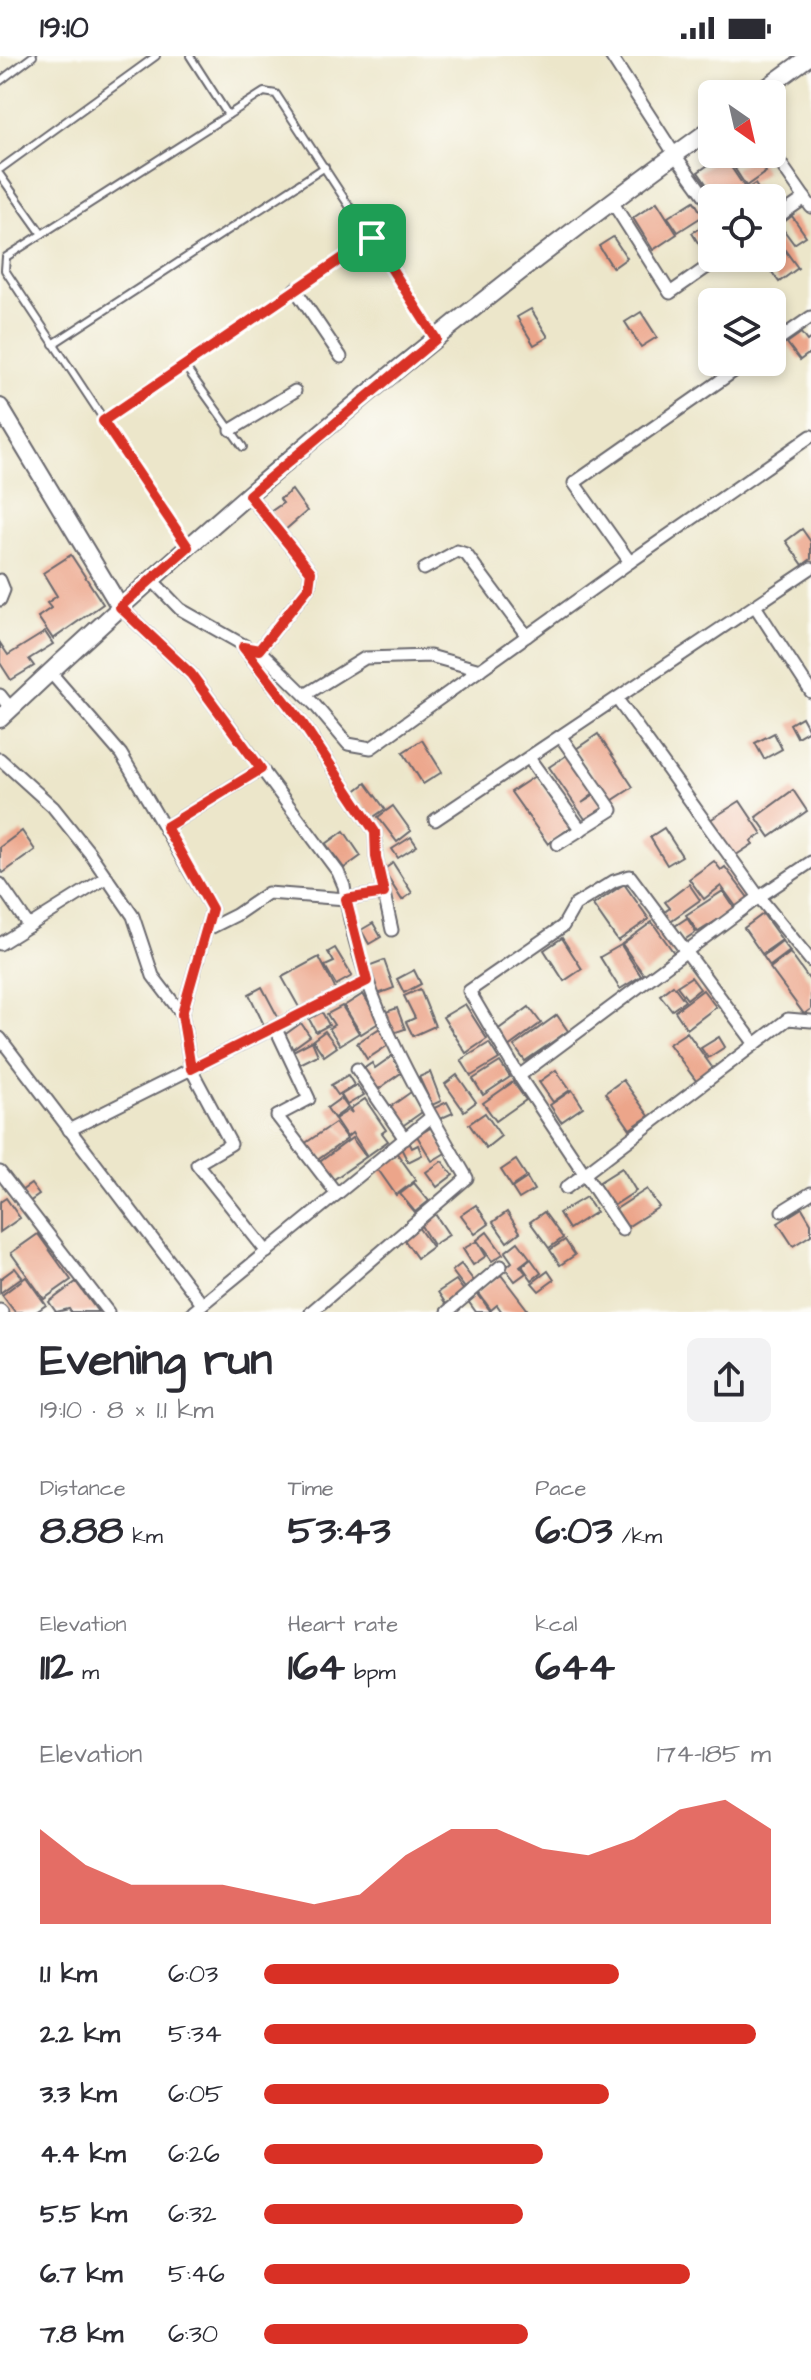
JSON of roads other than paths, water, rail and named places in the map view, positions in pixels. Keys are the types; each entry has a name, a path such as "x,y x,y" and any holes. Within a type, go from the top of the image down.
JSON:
{"street":[{"path":"611,56 698,187"},
{"path":"777,80 810,56"},
{"path":"0,695 5,714 151,579 436,339 611,200 698,138"},
{"path":"784,168 808,203 786,214"},
{"path":"611,200 670,293 700,272"},
{"path":"295,289 341,357"},
{"path":"786,334 811,317"},
{"path":"630,562 574,483 727,376"},
{"path":"231,430 295,391"},
{"path":"0,407 120,607 191,674 338,872 367,981 431,1117 467,1178 311,1312"},
{"path":"151,579 180,609 243,647 259,650 305,695 348,744 371,748 811,436"},
{"path":"249,495 311,572 309,587 259,650"},
{"path":"424,569 457,551 466,554 527,636"},
{"path":"435,820 811,568"},
{"path":"0,580 4,590 0,600"},
{"path":"755,606 811,692"},
{"path":"243,647 303,724 375,832 376,857 392,930"},
{"path":"305,695 365,658 430,656 480,670"},
{"path":"51,673 121,754 212,909 182,1014 191,1069 231,1144 197,1164 267,1252"},
{"path":"617,699 759,897 811,961"},
{"path":"558,844 612,810 561,737"},
{"path":"529,758 581,830"},
{"path":"0,779 3,762"},
{"path":"3,762 53,807 107,877 133,916 153,976 182,1014"},
{"path":"166,827 261,769"},
{"path":"519,1076 685,951 811,862"},
{"path":"622,1230 519,1076 469,991 563,926 575,905 614,881 630,876 755,1044"},
{"path":"0,944 107,877"},
{"path":"0,884 29,926"},
{"path":"206,930 236,915 268,893 346,899 384,893"},
{"path":"69,1130 367,981"},
{"path":"566,1188 788,1019 811,1021"},
{"path":"275,1027 309,1099 277,1116 337,1194"},
{"path":"0,1038 197,1308 431,1117"},
{"path":"357,1069 405,1139"},
{"path":"0,1172 108,1312"},
{"path":"782,1211 811,1193"},
{"path":"447,1312 501,1266"}],"lane":[{"path":"0,81 33,56"},
{"path":"0,169 156,56"},
{"path":"190,56 228,115"},
{"path":"188,547 5,270 6,257 264,92 276,94 436,339"},
{"path":"53,344 325,167"},
{"path":"0,175 42,234"},
{"path":"103,421 372,238"},
{"path":"184,365 243,447"}]}
